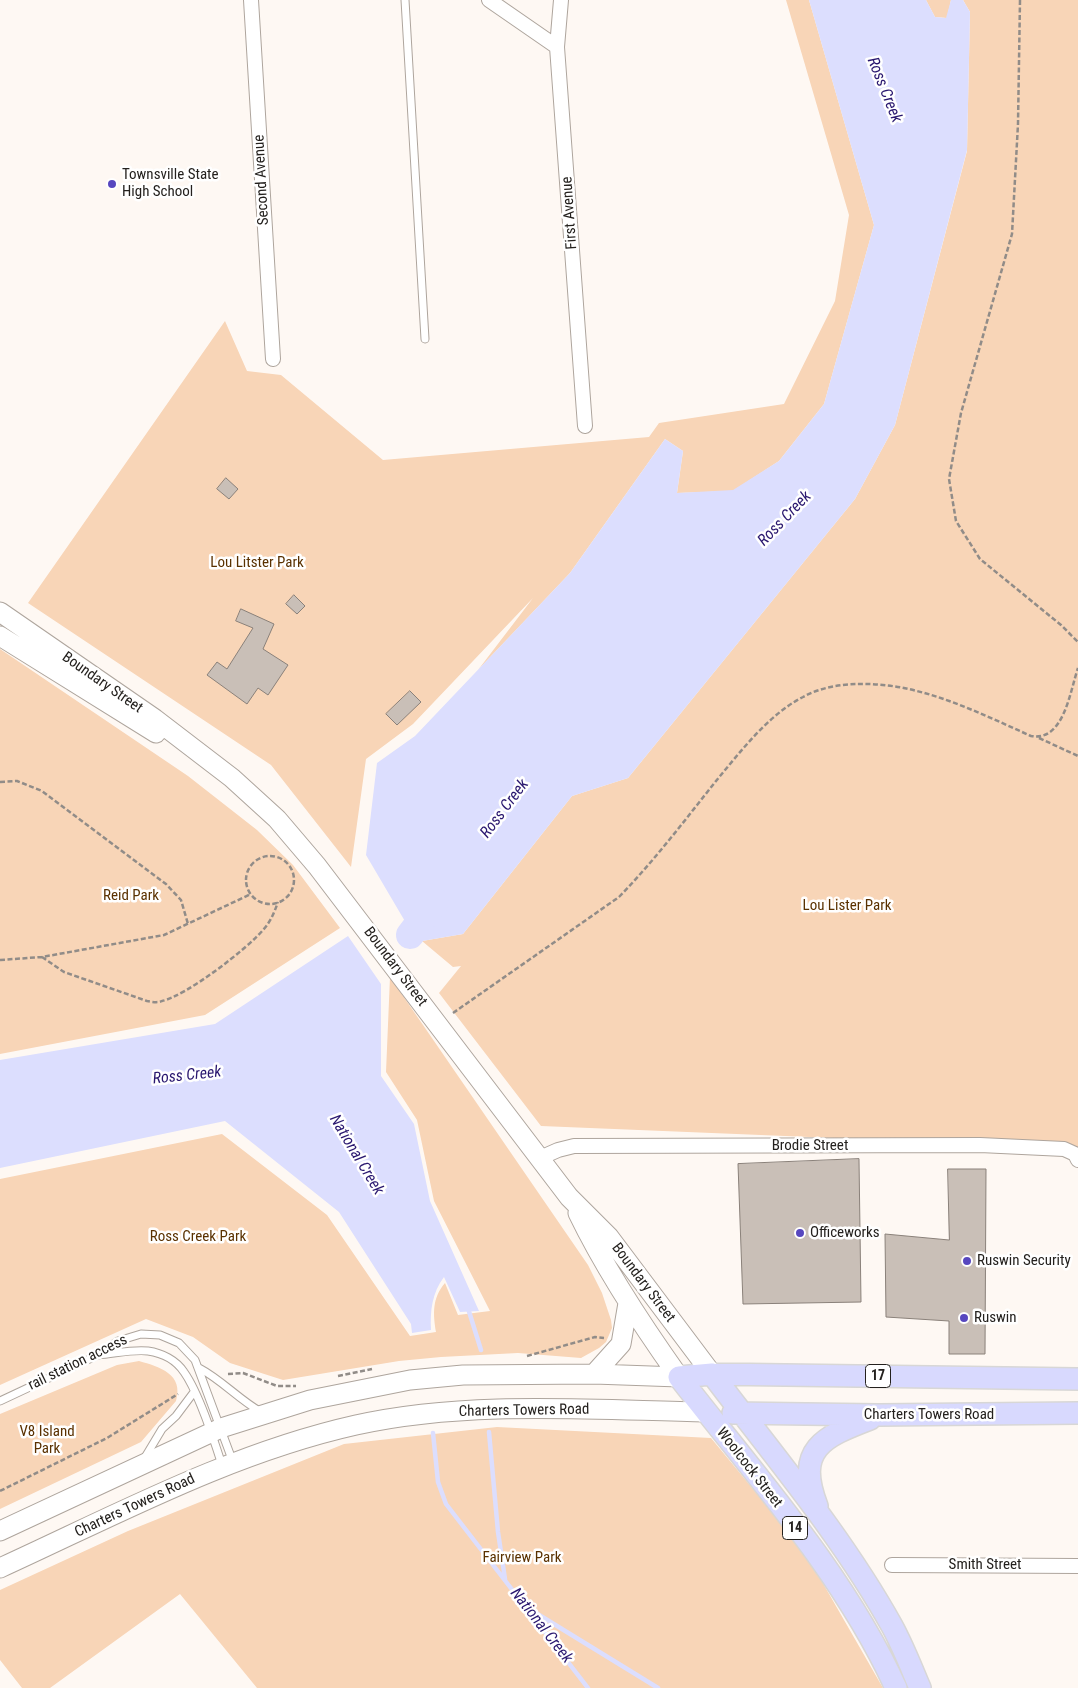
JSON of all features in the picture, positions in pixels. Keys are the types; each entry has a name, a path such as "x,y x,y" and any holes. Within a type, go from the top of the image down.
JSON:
{"main road":[{"name":"Boundary Street","path":"0,612 154,719 202,756 257,799 300,845 569,1197 608,1237 712,1374"},
{"name":"Boundary Street","path":"0,636 148,730 202,756"},
{"name":"Boundary Street","path":"569,1197 596,1250 628,1303 679,1377"},
{"path":"594,1374 621,1344 628,1303"},
{"name":"17","path":"0,1531 216,1430 310,1400 410,1380 463,1375 594,1374 679,1377 712,1374 1078,1379"},
{"name":"Woolcock Street","path":"712,1374 821,1517 892,1626 920,1688"},
{"name":"Woolcock Street","path":"679,1377 830,1573 877,1648 893,1684"},
{"name":"Charters Towers Road","path":"0,1568 228,1464 284,1444 357,1424 426,1415 500,1410 880,1415 1078,1413"},
{"path":"821,1517 811,1485 811,1464 815,1450 830,1436 880,1415"}],"street":[{"name":"Second Avenue","path":"251,0 273,359"},
{"path":"489,0 557,47"},
{"name":"First Avenue","path":"561,0 557,47 586,426"},
{"name":"Brodie Street","path":"540,1158 558,1150 574,1146 980,1145 1064,1149 1075,1154 1078,1160"},
{"name":"Smith Street","path":"892,1565 1078,1566"}],"lane":[{"path":"404,0 425,339"},
{"name":"rail station access","path":"0,1401 98,1356 118,1342 141,1334 152,1334 179,1343 189,1352 199,1368 216,1430"},
{"path":"98,1356 133,1351 161,1354 174,1362 184,1371 216,1430 228,1464"},
{"path":"199,1368 217,1378 234,1395 263,1414"},
{"path":"140,1466 162,1429 194,1392"},
{"path":"216,1430 228,1464"}],"path":[{"path":"1020,0 1019,105 1012,234 961,413 949,479 956,521 980,560 1062,625 1078,642"},
{"path":"1039,738 1053,731 1063,711 1078,668"},
{"path":"453,1013 619,897 639,877 740,751 768,723 804,696 837,685 881,685 949,700 1078,756"},
{"path":"0,782 17,781 42,791 166,884 181,900 188,924"},
{"path":"42,958 64,972 147,1001 161,1002 183,993 206,978 262,932 272,918 278,902 290,893 294,878 288,864 281,859 266,856 252,864 246,879 251,894 263,902 278,902"},
{"path":"0,960 42,958 164,935 251,894"}],"green space":[{"name":"Lou Litster Park","path":"786,0 809,0 874,225 824,404 779,461 733,491 677,493 683,451 665,439 570,573 478,670 533,598 413,724 366,759 351,867 271,765 28,603 225,321 247,371 281,375 383,460 649,437 659,423 784,404 835,301 849,215"},
{"path":"926,0 951,0 947,18 935,17"},
{"name":"Lou Lister Park","path":"963,0 1078,0 1078,1148 541,1126 439,993 461,966 453,967 422,941 463,934 572,796 628,778 855,499 895,425 967,151 970,12"},
{"name":"Reid Park","path":"0,649 188,776 257,830 293,865 340,928 205,1015 0,1054"},
{"name":"Ross Creek Park","path":"390,977 588,1265 602,1293 611,1320 612,1328 606,1342 581,1358 518,1353 441,1357 399,1361 283,1380 230,1363 193,1337 146,1319 0,1385 0,1179 222,1134 327,1215 410,1336 436,1332 434,1306 438,1294 445,1283 458,1315 490,1311 434,1201 417,1120 386,1072"},
{"name":"V8 Island Park","path":"139,1361 168,1373 177,1384 178,1392 176,1401 141,1442 0,1509 0,1414 117,1365"},
{"name":"Fairview Park","path":"497,1427 711,1438 805,1552 883,1688 257,1688 180,1594 50,1688 22,1688 0,1660 0,1590 128,1531 344,1444"}],"water":[{"path":"809,0 926,0 935,17 946,18 951,0 963,0 970,12 967,150 895,425 855,499 628,778 572,796 463,934 422,941 406,923 366,855 377,763 415,736 570,573 665,439 683,451 677,493 733,490 779,461 824,404 874,225"},
{"path":"348,936 381,984 381,1076 414,1124 430,1201 479,1311 460,1312 444,1277 437,1289 433,1302 431,1330 412,1333 411,1324 339,1212 225,1121 0,1168 0,1060 215,1024"}],"building":[{"path":"226,478 238,489 229,499 217,489"},
{"path":"294,595 305,606 297,614 286,604"},
{"path":"241,609 274,624 263,649 288,665 268,695 258,688 247,704 207,675 217,662 227,669 253,628 236,621"},
{"path":"410,691 421,702 397,725 386,714"},
{"name":"Officeworks","path":"859,1159 861,1302 743,1304 738,1164"},
{"path":"948,1169 986,1169 985,1354 949,1354 949,1321 886,1317 885,1234 949,1240"}],"waterway":[{"name":"Ross Creek","path":"410,935 435,902"},
{"path":"467,1305 481,1350"},
{"path":"489,1432 498,1532 505,1579"},
{"name":"National Creek","path":"433,1433 438,1482 446,1504 588,1688"},
{"path":"531,1610 658,1688"}],"place":[{"name":"Townsville State High School","path":"112,184"},
{"name":"Officeworks","path":"800,1233"},
{"name":"Ruswin Security","path":"967,1261"},
{"name":"Ruswin","path":"964,1318"}]}
